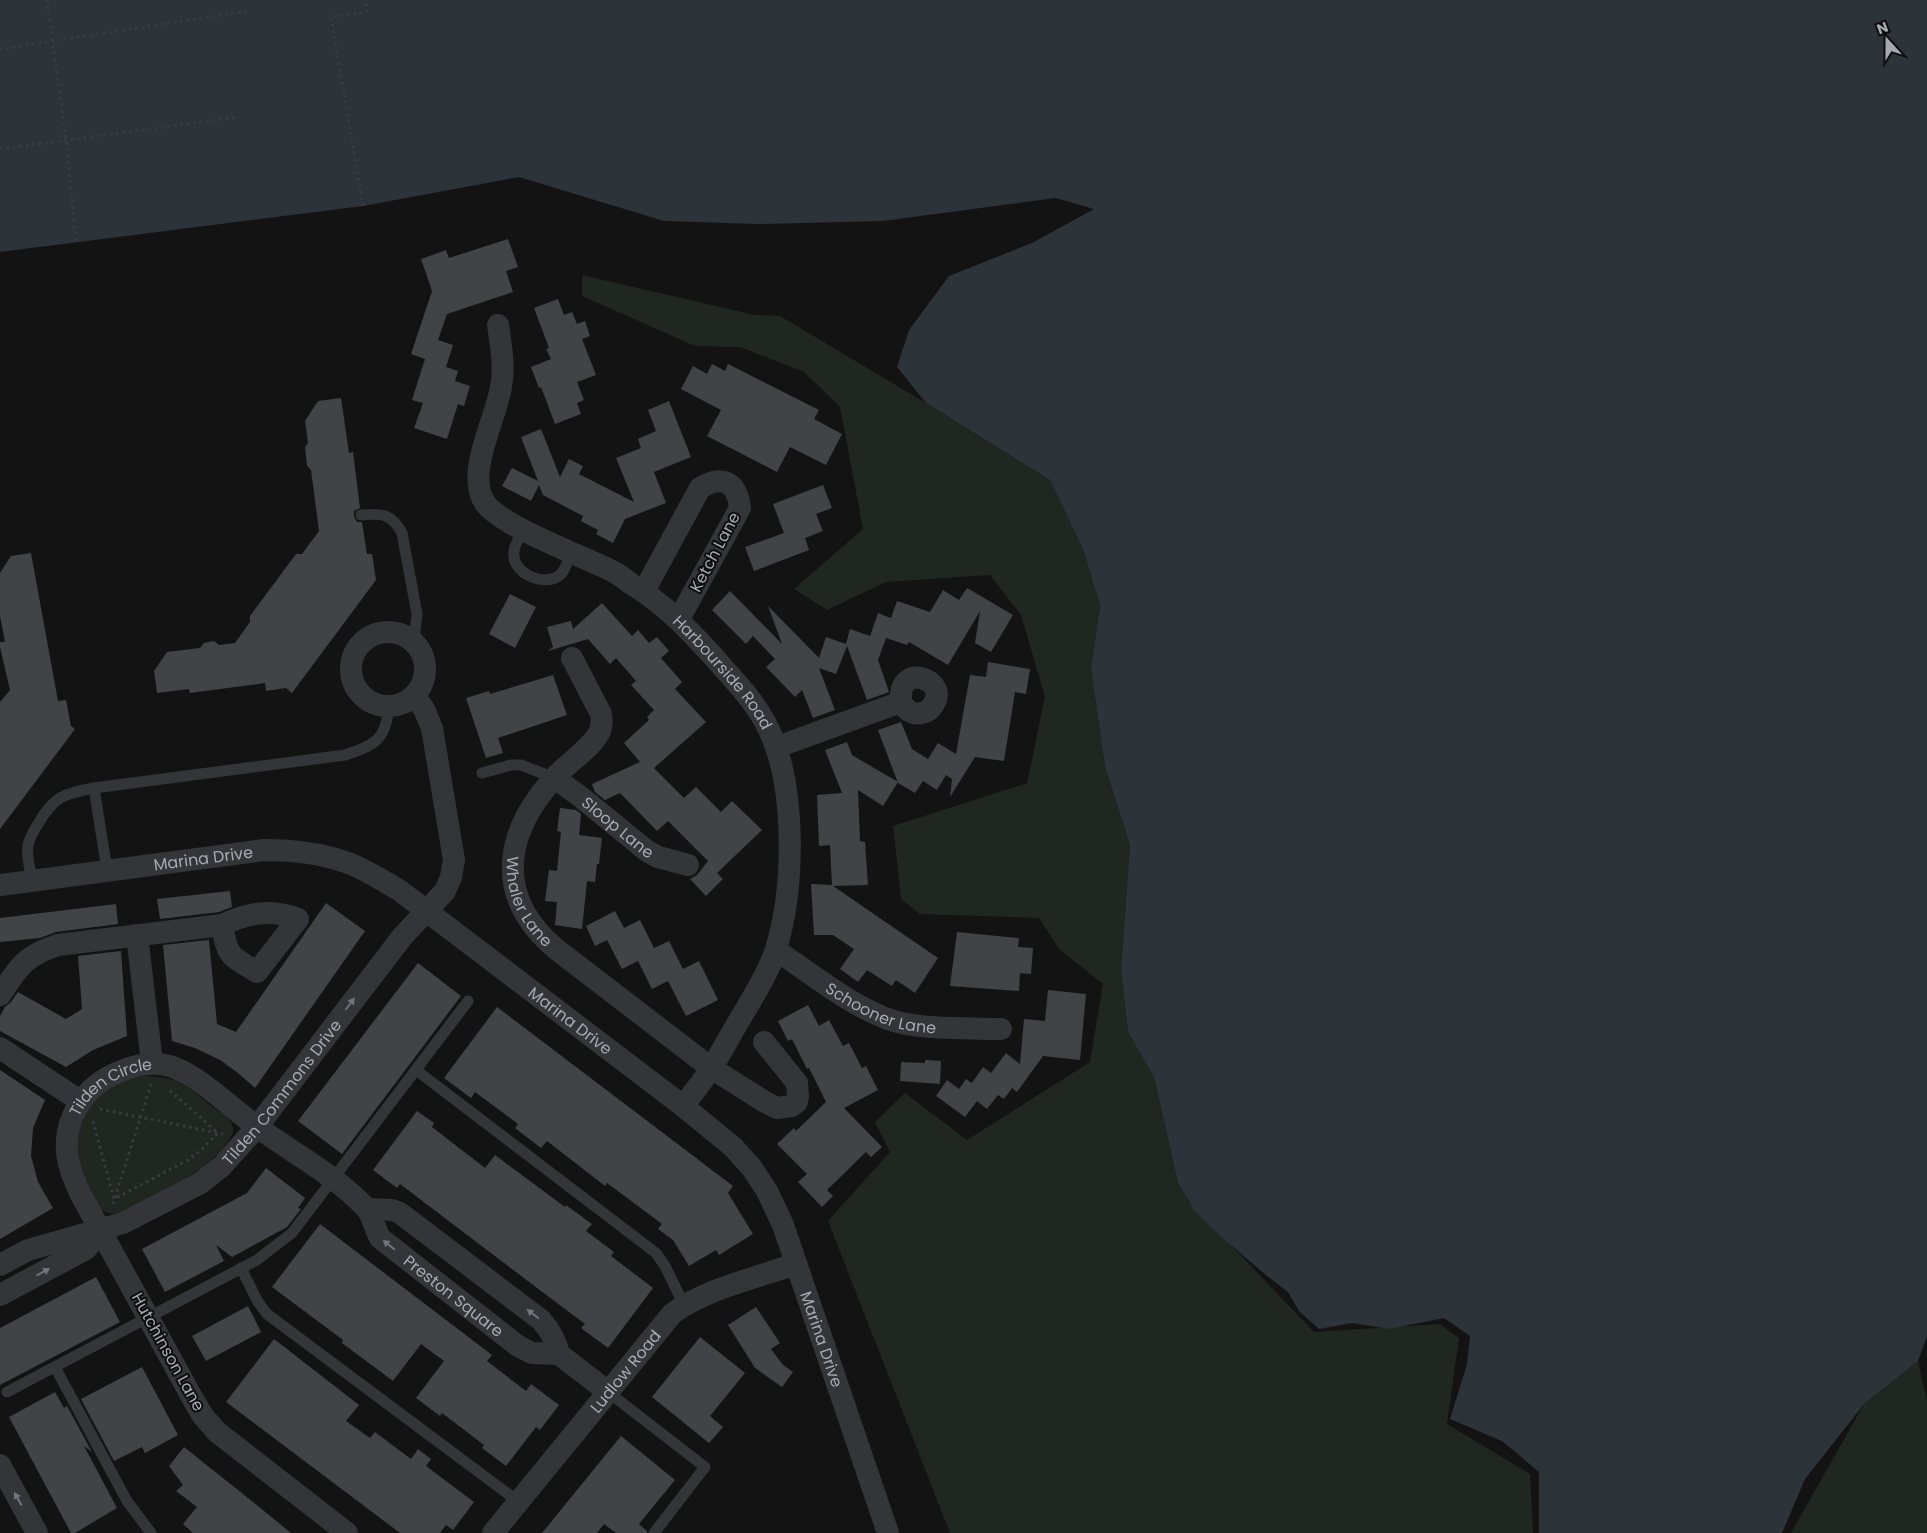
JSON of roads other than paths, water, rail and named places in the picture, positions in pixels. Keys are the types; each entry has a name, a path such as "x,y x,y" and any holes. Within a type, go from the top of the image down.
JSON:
{"street":[{"name":"Harbourside Road","path":"498,325 503,366 501,388 479,469 478,488 485,503 496,515 571,553 610,570 644,592 679,619 750,698 765,722 777,747 785,782 789,821 789,862 784,910 776,950 758,988 711,1068 683,1106"},
{"name":"Ketch Lane","path":"644,592 700,488 711,482 722,480 732,487 739,496 740,508 679,619"},
{"path":"386,631 402,634 414,641 424,655 426,672 423,684 414,696 403,703 389,706 372,702 358,690 351,675 352,660 358,647 368,637 386,631"},
{"name":"Whaler Lane","path":"572,658 601,714 602,722 600,732 594,740 555,778 539,798 524,822 514,855 514,884 523,912 542,938 711,1068 777,1108 792,1106 797,1102 797,1083 764,1042"},
{"name":"Tilden Commons Drive","path":"0,1265 28,1250 123,1224 199,1184 222,1166 257,1127 402,936 445,891 451,877 454,860 432,728 424,709 414,696"},
{"path":"777,747 901,702"},
{"name":"Sloop Lane","path":"555,778 647,851 658,857 688,865"},
{"name":"Marina Drive","path":"0,885 264,850 290,850 320,855 348,863 399,890 427,910 683,1106 733,1147 752,1168 767,1191 783,1225 888,1533"},
{"path":"0,995 16,970 26,960 41,951 58,945 222,925"},
{"path":"137,935 155,1074"},
{"name":"Schooner Lane","path":"776,950 861,1006 877,1015 896,1022 1001,1029"},
{"path":"0,1048 90,1108"},
{"name":"Tilden Circle","path":"101,1231 72,1176 68,1157 68,1137 71,1119 90,1108 95,1084 112,1074 129,1068 155,1074 169,1066 189,1074 257,1127"},
{"path":"257,1127 333,1180 368,1209"},
{"name":"Preston Square","path":"368,1209 392,1210 400,1213 541,1320 549,1329 559,1354 532,1353 518,1346 380,1238 374,1229 368,1209"},
{"path":"0,1294 86,1249 101,1231"},
{"name":"Hutchinson Lane","path":"101,1231 203,1416 217,1432 348,1533"},
{"name":"Ludlow Road","path":"493,1533 672,1314 700,1297 796,1264"},
{"path":"559,1354 608,1392"},
{"path":"0,1465 37,1533"}],"lane":[{"path":"361,515 376,513 387,516 396,522 402,534 417,614 414,641"},
{"path":"523,529 514,551 514,562 519,570 544,581 552,580 562,573 571,553"},
{"path":"32,880 28,845 47,808 57,798 73,792 94,788 345,755 374,743 383,734 387,723 389,706"},
{"path":"482,773 521,765 555,778"},
{"path":"94,788 106,870"},
{"path":"7,1392 241,1268 269,1252 292,1233 468,1002"},
{"path":"416,1070 656,1253 684,1305"},
{"path":"241,1268 258,1302 267,1314 519,1502"},
{"path":"55,1367 127,1500 151,1533"},
{"path":"608,1392 705,1467 654,1533"}]}
